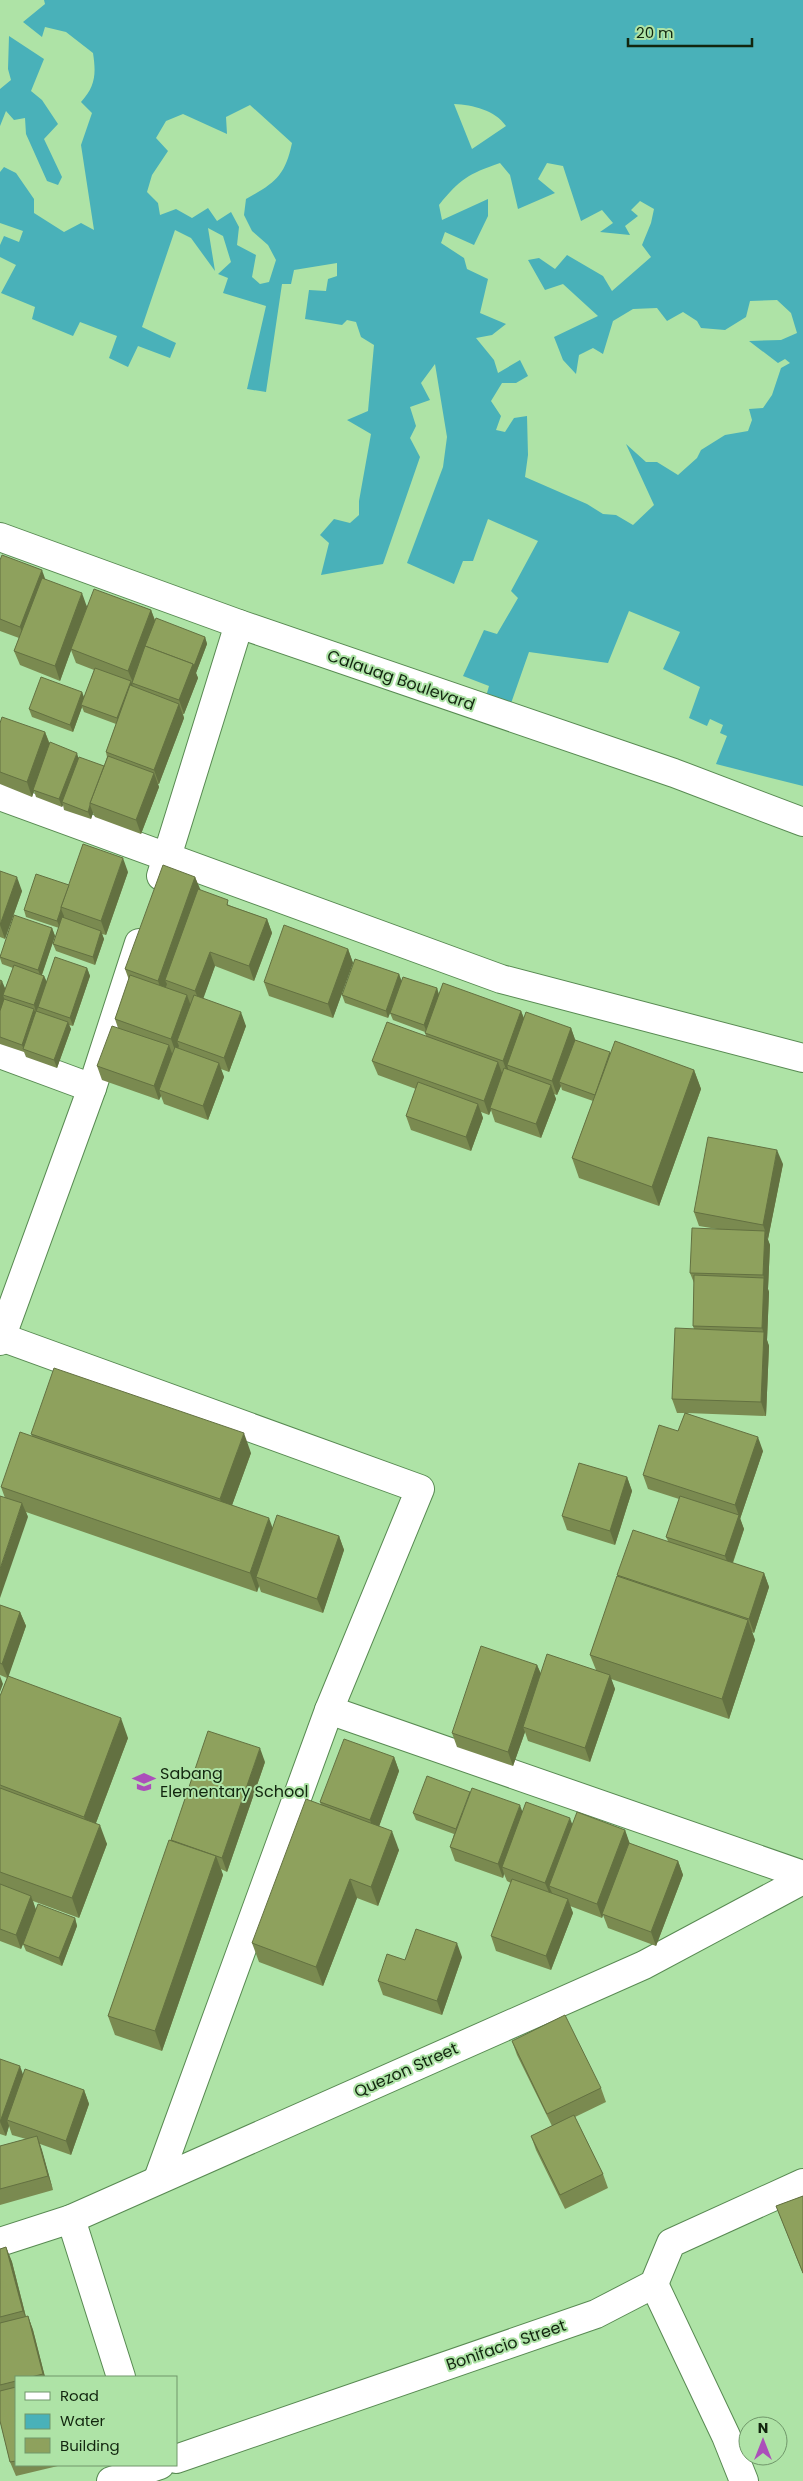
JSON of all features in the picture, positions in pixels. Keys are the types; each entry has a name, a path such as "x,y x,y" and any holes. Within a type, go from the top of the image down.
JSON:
{"street":[{"name":"Calauag Boulevard","path":"0,537 239,624 674,772 803,822"},
{"path":"155,896 239,624"},
{"path":"0,796 167,859 501,979 803,1058"},
{"path":"146,923 92,1088 1,1339 420,1488 329,1710 158,2179"},
{"path":"0,1054 92,1088"},
{"path":"329,1710 803,1875"},
{"name":"Quezon Street","path":"0,2242 71,2219 644,1965 803,1880"},
{"path":"744,2481 726,2436 654,2284 671,2243 803,2183"},
{"path":"71,2219 122,2376"},
{"name":"Bonifacio Street","path":"178,2458 596,2314 654,2284"},
{"path":"111,2481 153,2470"}],"water":[{"path":"44,0 803,0 803,786 716,764 727,736 720,733 723,725 710,719 707,726 689,718 700,687 663,669 680,632 629,611 608,663 529,652 509,709 485,700 489,686 463,676 484,630 497,634 518,598 511,591 538,541 488,519 473,561 463,561 454,584 407,563 443,467 447,437 435,364 421,383 430,400 410,407 416,426 410,438 420,457 383,564 321,575 329,543 320,535 334,519 350,523 359,515 359,501 371,434 347,420 368,411 374,345 361,337 356,322 347,320 342,325 305,319 309,290 326,291 328,279 337,276 337,263 294,270 291,284 282,284 266,392 247,389 266,306 223,293 228,278 218,274 231,262 223,236 208,228 215,271 191,238 175,230 142,327 176,343 170,358 138,346 128,367 109,358 117,336 80,322 73,336 32,319 35,307 1,293 16,265 0,257 0,245 4,236 19,242 23,231 0,223 0,172 4,167 16,173 34,199 34,213 64,232 81,223 94,230 81,145 92,113 81,102 90,90 94,79 93,53 66,32 45,27 42,37 23,22 45,4","holes":["454,104 483,109 496,116 506,126 472,149","250,105 292,143 282,171 271,183 246,199 244,215 252,231 268,245 276,260 269,282 260,284 252,277 256,255 237,245 239,227 231,212 217,221 208,208 192,218 176,209 160,215 158,203 147,192 152,175 168,151 156,138 166,121 183,114 227,134 226,117","500,163 510,175 518,209 555,193 538,179 547,163 563,166 581,221 602,210 613,223 600,232 630,235 625,226 638,216 631,210 640,201 654,209 651,223 642,245 651,257 612,291 603,276 567,255 555,269 539,258 528,260 545,290 563,284 598,316 554,337 563,360 576,374 579,355 593,348 603,354 613,321 633,309 657,308 667,321 683,312 697,321 701,328 725,330 746,317 750,301 777,300 791,313 797,333 781,340 749,341 778,363 785,359 790,363 781,368 772,395 763,408 749,409 752,420 748,431 725,435 701,450 697,458 678,475 657,462 646,462 626,444 654,505 633,525 616,515 603,514 587,504 525,477 528,455 527,416 514,418 505,432 496,430 501,416 491,401 502,383 516,383 528,376 520,360 498,373 494,360 476,338 492,335 506,324 480,313 488,279 467,269 464,258 441,243 445,232 474,245 488,216 488,199 442,220 439,205 465,178"]},
{"path":"9,36 44,59 31,91 42,100 58,124 44,139 62,177 58,185 47,181 26,134 25,118 14,120 6,111 0,126 0,89 11,80 8,69"}],"building":[{"path":"2,555 42,570 20,627 0,619 0,560"},
{"path":"42,578 82,593 55,666 14,651"},
{"path":"94,589 151,610 128,671 71,649"},
{"path":"156,618 205,637 194,666 145,646"},
{"path":"145,646 193,664 179,700 132,683"},
{"path":"95,668 131,681 117,718 81,705"},
{"path":"41,677 82,692 70,725 29,709"},
{"path":"130,685 179,704 154,770 106,752"},
{"path":"2,717 45,732 27,782 0,772 0,723"},
{"path":"50,742 77,753 59,799 33,790"},
{"path":"108,756 154,773 136,820 90,803"},
{"path":"79,757 104,766 88,812 62,802"},
{"path":"83,844 123,858 101,921 61,907"},
{"path":"163,865 195,877 158,981 125,969"},
{"path":"0,871 17,877 0,925"},
{"path":"36,874 69,885 57,921 24,910"},
{"path":"198,889 228,900 227,905 267,919 249,966 210,952 195,991 165,980"},
{"path":"14,915 52,928 38,970 0,957"},
{"path":"62,917 101,931 93,957 53,944"},
{"path":"284,925 348,949 328,1004 264,982"},
{"path":"55,957 87,968 70,1018 38,1007"},
{"path":"355,959 399,974 386,1011 342,995"},
{"path":"14,965 44,976 34,1005 3,995"},
{"path":"130,975 187,995 171,1039 115,1019"},
{"path":"403,977 437,988 424,1025 390,1013"},
{"path":"443,983 521,1011 503,1061 425,1033"},
{"path":"194,995 241,1012 224,1058 177,1041"},
{"path":"4,999 34,1009 22,1045 0,1037 0,1011"},
{"path":"36,1011 68,1022 54,1060 23,1049"},
{"path":"526,1012 571,1028 552,1081 507,1065"},
{"path":"387,1022 498,1062 484,1101 372,1061"},
{"path":"112,1026 169,1045 154,1086 97,1066"},
{"path":"575,1040 610,1052 595,1095 559,1082"},
{"path":"615,1041 694,1070 652,1187 572,1158"},
{"path":"175,1047 219,1063 203,1106 159,1090"},
{"path":"504,1068 551,1085 536,1124 490,1108"},
{"path":"418,1082 478,1104 466,1137 406,1116"},
{"path":"708,1137 777,1150 763,1225 694,1212"},
{"path":"692,1228 765,1231 763,1275 690,1273"},
{"path":"694,1275 764,1278 762,1328 693,1326"},
{"path":"675,1328 764,1332 761,1402 672,1399"},
{"path":"54,1368 244,1433 220,1499 31,1434"},
{"path":"685,1413 758,1437 735,1505 643,1475 659,1425 678,1431"},
{"path":"20,1432 269,1518 250,1573 1,1487"},
{"path":"579,1463 627,1477 610,1531 562,1516"},
{"path":"0,1496 22,1503 0,1569"},
{"path":"680,1496 739,1515 725,1556 666,1537"},
{"path":"277,1515 339,1536 317,1599 256,1577"},
{"path":"633,1530 764,1573 749,1619 617,1575"},
{"path":"617,1576 748,1620 722,1699 590,1655"},
{"path":"0,1605 20,1612 2,1664 0,1663"},
{"path":"481,1646 537,1665 508,1752 452,1733"},
{"path":"547,1654 610,1675 585,1748 523,1727"},
{"path":"8,1676 121,1718 84,1817 0,1785 0,1696"},
{"path":"208,1731 260,1748 222,1858 171,1840"},
{"path":"344,1739 394,1757 370,1820 320,1802"},
{"path":"427,1776 470,1792 456,1829 413,1813"},
{"path":"0,1788 100,1825 72,1898 0,1872"},
{"path":"472,1788 520,1805 498,1864 450,1847"},
{"path":"306,1799 392,1831 371,1887 350,1879 316,1967 252,1943"},
{"path":"526,1802 570,1818 545,1883 502,1867"},
{"path":"577,1812 625,1830 597,1904 549,1886"},
{"path":"169,1840 216,1856 155,2031 108,2016"},
{"path":"629,1843 678,1861 651,1932 602,1914"},
{"path":"512,1879 568,1899 546,1956 491,1936"},
{"path":"0,1884 31,1896 16,1935 0,1929"},
{"path":"38,1904 75,1918 59,1958 23,1944"},
{"path":"416,1929 457,1943 437,2001 378,1981 387,1954 405,1960"},
{"path":"565,2015 601,2088 547,2114 512,2041"},
{"path":"0,2059 20,2066 0,2122"},
{"path":"25,2069 84,2090 66,2141 7,2120"},
{"path":"574,2115 603,2174 560,2195 531,2136"},
{"path":"37,2136 48,2176 0,2189 0,2146"},
{"path":"803,2196 803,2273 776,2206"},
{"path":"6,2247 23,2311 0,2317 0,2249"},
{"path":"28,2316 43,2374 15,2376 15,2381 0,2385 0,2323"},
{"path":"15,2387 15,2461 10,2462 0,2421 0,2391"}],"place":[{"name":"Sabang Elementary School","path":"144,1782"}]}
